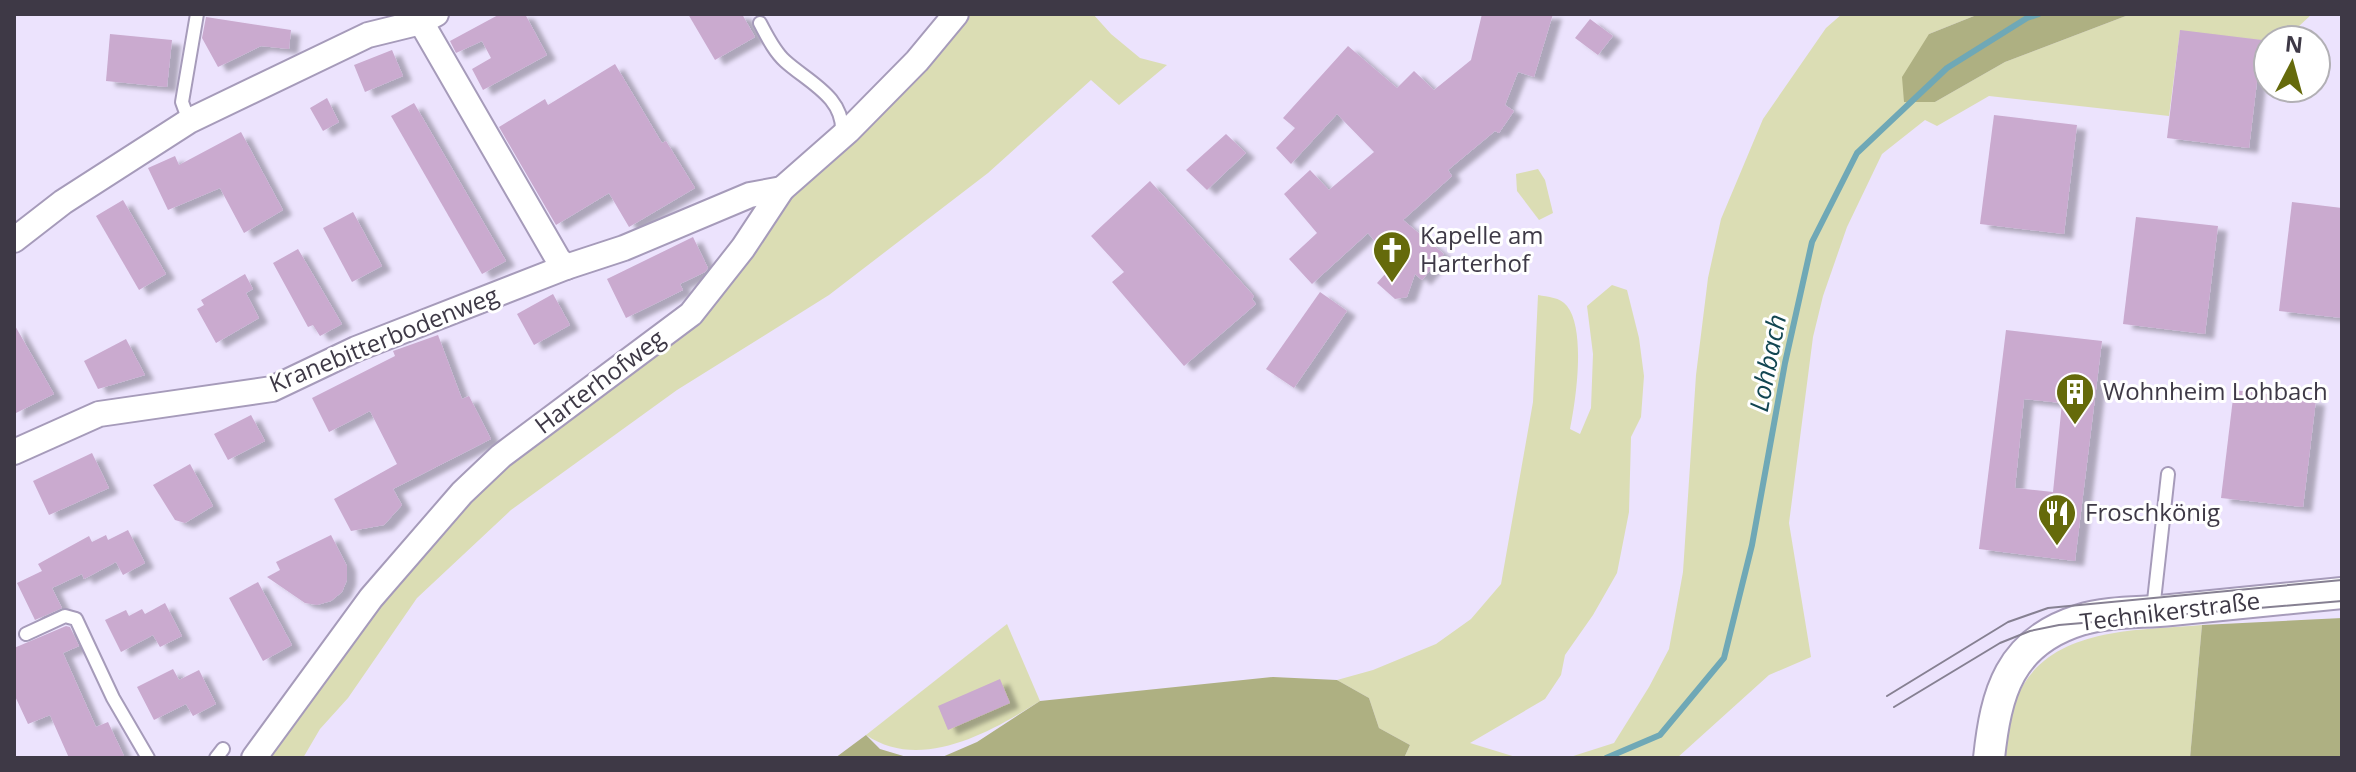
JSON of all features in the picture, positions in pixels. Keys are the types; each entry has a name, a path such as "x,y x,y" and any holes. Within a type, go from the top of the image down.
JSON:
{"street":[{"name":"Harterhofweg","path":"254,758 371,598 462,493 501,456 691,314 743,248 782,189 841,137 917,61 956,14"},
{"path":"14,240 63,202 189,121 374,25 428,18 558,259 566,267"},
{"name":"Kranebitterbodenweg","path":"14,452 99,414 272,389 356,349 566,267 624,248 750,195 782,189"},
{"name":"Technikerstraße","path":"1989,758 1995,708 2003,684 2035,644 2080,620 2342,593"}],"lane":[{"path":"189,121 182,102 197,14"},
{"path":"760,23 782,59 823,90 836,105 842,126 841,137"},
{"path":"2153,612 2168,474"},
{"path":"26,634 65,616 76,619 113,698 148,758"}],"green space":[{"path":"956,14 1093,14 1140,58 1167,65 1119,105 1091,80 988,173 829,295 677,390 511,510 417,598 348,698 320,729 303,758 254,758 420,538 691,314 743,248"},
{"path":"1842,14 1979,14 1929,34 1935,102 2005,62 2131,14 2312,14 2301,24 2252,24 2252,39 2180,31 2169,116 1989,96 1937,126 1925,120 1882,154 1847,227 1823,296 1813,337 1789,523 1811,657 1769,675 1677,758 1567,758 1614,743 1669,649 1683,572 1696,375 1708,278 1721,219 1763,119 1826,28"},
{"path":"1979,14 2131,14 2005,62 1935,102 1904,102 1902,77 1929,34"},
{"path":"1538,169 1545,180 1553,213 1539,220 1517,191 1516,174"},
{"path":"1612,285 1627,290 1639,338 1644,376 1641,417 1631,437 1629,512 1617,573 1565,655 1561,675 1545,699 1470,743 1519,758 1404,758 1410,745 1379,728 1369,698 1337,680 1373,670 1436,644 1471,619 1501,584 1533,402 1538,295 1561,301 1573,317 1578,366 1570,429 1580,434 1591,408 1593,354 1587,306"},
{"path":"2342,618 2342,758 2190,758 2202,625"},
{"path":"1007,624 1040,701 977,736 932,749 909,750 887,745 866,735"},
{"path":"2202,625 2190,758 2005,758 2010,720 2017,697 2031,674 2050,657 2096,637"},
{"path":"1273,677 1337,680 1369,698 1379,728 1410,745 1404,758 940,758 977,742 1040,701"},
{"path":"866,735 880,749 910,758 835,758"}],"building":[{"path":"500,14 525,14 547,55 483,90 472,69 491,58 482,41 456,53 450,41"},
{"path":"688,14 742,14 755,37 715,60"},
{"path":"1482,14 1553,14 1534,77 1518,72 1505,105 1514,111 1499,133 1495,131 1448,170 1452,176 1403,220 1444,254 1422,280 1415,274 1407,297 1395,299 1377,283 1394,264 1368,233 1312,284 1289,259 1317,233 1284,194 1310,170 1329,190 1374,152 1337,114 1291,164 1276,148 1295,128 1283,118 1348,46 1397,88 1414,71 1434,90 1471,60"},
{"path":"206,17 291,30 289,49 261,46 218,67 202,38"},
{"path":"1590,19 1613,36 1598,55 1575,38"},
{"path":"2180,30 2252,39 2254,104 2249,148 2167,138"},
{"path":"110,34 172,40 167,87 106,81"},
{"path":"392,50 403,76 365,92 354,65"},
{"path":"615,64 662,143 666,141 695,188 629,227 609,193 556,225 499,127 545,99 548,105"},
{"path":"327,98 339,122 323,131 310,108"},
{"path":"414,103 506,261 482,274 391,116"},
{"path":"1994,115 2077,125 2064,234 1980,224"},
{"path":"241,132 283,210 244,233 220,188 168,210 148,168 175,156 179,165"},
{"path":"1226,134 1246,153 1207,190 1186,170"},
{"path":"1150,181 1254,296 1252,299 1256,304 1184,366 1112,282 1124,272 1091,236"},
{"path":"123,200 166,274 139,290 96,216"},
{"path":"2292,202 2342,208 2342,318 2279,311"},
{"path":"353,212 382,266 352,282 323,228"},
{"path":"2136,217 2218,226 2205,334 2123,324"},
{"path":"693,237 708,268 705,272 680,284 683,290 626,318 607,279"},
{"path":"298,249 342,324 320,336 313,325 308,327 273,263"},
{"path":"245,274 253,289 246,293 259,318 216,343 197,309 204,305 201,300"},
{"path":"1320,292 1347,311 1294,388 1266,369"},
{"path":"553,294 570,325 534,345 517,314"},
{"path":"14,324 54,394 14,414"},
{"name":"Wohnheim Lohbach","path":"2006,330 2102,341 2075,561 1979,549","holes":["2024,399 2062,403 2053,492 2015,488"]},
{"path":"438,335 462,399 469,396 491,439 393,489 402,505 384,525 351,531 334,499 397,464 370,411 329,432 312,398 395,356 393,351"},
{"path":"126,339 145,375 98,389 84,361"},
{"path":"2234,390 2316,400 2303,507 2221,498"},
{"path":"251,415 265,441 228,460 214,434"},
{"path":"92,453 109,488 49,515 33,481"},
{"path":"190,464 213,506 185,523 175,520 153,485"},
{"path":"128,530 145,563 123,575 116,562 84,579 82,574 52,588 62,608 35,620 17,583 42,571 38,564 89,536 92,542 106,535 108,540"},
{"path":"331,535 347,566 347,580 342,592 331,601 317,605 305,603 267,577 280,570 276,562"},
{"path":"258,582 292,645 263,661 229,598"},
{"path":"165,603 182,636 160,647 153,635 121,652 105,620 126,610 129,616 142,609 145,614"},
{"path":"70,627 79,646 63,653 96,727 108,722 125,758 69,758 50,715 28,724 14,694 14,648"},
{"path":"173,669 179,680 199,670 216,704 193,716 186,704 154,720 137,687"},
{"path":"1000,679 1010,703 948,730 938,706"}],"waterway":[{"name":"Lohbach","path":"1606,758 1660,735 1724,658 1752,545 1785,363 1812,242 1857,153 1947,68 2027,18 2039,14"}],"tram line":[{"path":"1887,696 2008,622 2048,608 2342,580"},
{"path":"1894,707 2000,643 2030,631 2059,625 2342,601"}],"place":[{"name":"Kapelle am Harterhof","path":"1392,284"},
{"name":"Wohnheim Lohbach","path":"2075,426"},
{"name":"Froschkönig","path":"2057,547"}]}
